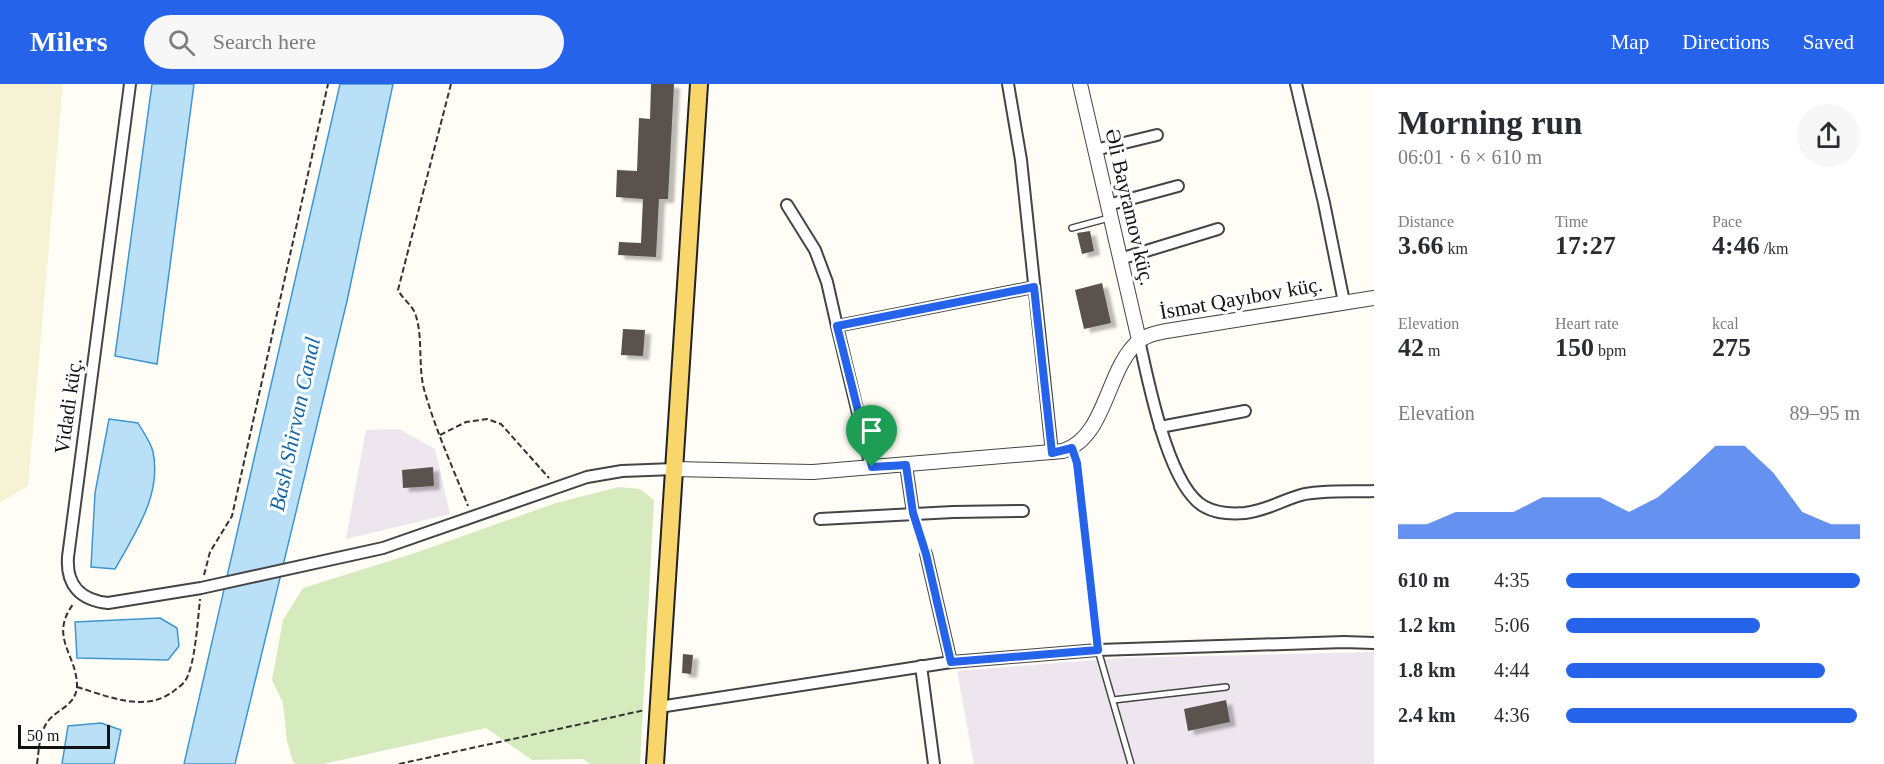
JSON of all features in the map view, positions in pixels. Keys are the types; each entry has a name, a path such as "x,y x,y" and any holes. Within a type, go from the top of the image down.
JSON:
{"main road":[{"path":"655,764 699,84"}],"street":[{"name":"Vidadi küç.","path":"81,594 72,584 67,570 68,557 130,84"},
{"path":"1008,84 1021,160 1052,453"},
{"name":"Əli Bayramov küç.","path":"1080,84 1139,340"},
{"path":"1296,84 1344,302"},
{"path":"1095,150 1157,135"},
{"path":"1109,212 1178,186"},
{"path":"787,205 815,250 827,282 872,467"},
{"path":"1120,258 1218,229"},
{"path":"837,326 1034,287"},
{"name":"İsmət Qayıbov küç.","path":"1072,448 1082,441 1090,429 1127,355 1139,340 1179,329 1374,298"},
{"path":"1139,340 1167,451 1190,494 1203,507 1218,512 1242,513 1267,509 1303,495 1374,491"},
{"path":"1160,427 1245,411"},
{"path":"81,594 95,602 108,603 207,587 296,568 383,548 587,477 622,471 674,469 779,472 906,465 1052,453 1072,448"},
{"path":"906,465 913,513"},
{"path":"820,519 913,513 1023,511"},
{"path":"926,554 951,662"},
{"path":"659,707 951,662 1098,650 1374,643"},
{"path":"921,666 934,764"}],"lane":[{"path":"1072,228 1109,212"},
{"path":"1072,448 1079,481 1098,650 1131,764"},
{"path":"1113,700 1226,687"}],"path":[{"path":"77,687 122,701 146,702 167,697 185,681 192,663 207,587 210,552 232,516 328,84"},
{"path":"451,84 398,290 402,298 413,307 417,318 423,386 472,517"},
{"path":"440,435 466,422 487,419 501,424 557,487"},
{"path":"913,513 926,554"},
{"path":"37,764 40,738 47,722 73,701 77,687 75,670 64,644 63,626 68,612 81,594"},
{"path":"399,764 659,707"}],"shaded area":[{"path":"0,84 63,84 28,486 0,503"},
{"path":"399,429 435,449 450,514 346,539 366,430"},
{"path":"1374,652 1374,764 974,764 957,671 1121,658"}],"green space":[{"path":"619,487 640,489 654,500 640,764 590,764 583,759 532,760 486,728 323,764 293,762 287,741 283,703 272,680 283,620 303,588 415,553 556,503"}],"water":[{"path":"152,84 194,84 157,364 115,356"},
{"name":"Bash Shirvan Canal","path":"340,84 393,84 347,301 235,764 184,764"},
{"path":"109,419 138,423 152,448 155,468 154,483 145,513 115,569 91,567 95,493"},
{"path":"160,618 177,628 179,646 168,660 77,658 75,622"},
{"path":"101,723 121,730 114,764 62,764 68,726"}],"building":[{"path":"651,84 674,84 668,199 659,199 656,257 618,255 619,242 641,243 643,199 616,197 617,170 637,171 639,118 650,119"},
{"path":"1090,231 1094,251 1082,254 1077,233"},
{"path":"1102,283 1111,323 1084,329 1075,290"},
{"path":"623,329 645,330 643,356 621,355"},
{"path":"433,467 434,486 403,488 402,470"},
{"path":"683,654 693,655 691,674 682,673"},
{"path":"1226,700 1230,722 1188,731 1184,709"}],"route":[{"path":"1034,287 1052,453 1072,448 1077,463 1098,650 951,662 926,554 913,513 906,465 872,467 837,326 1034,287"}]}
